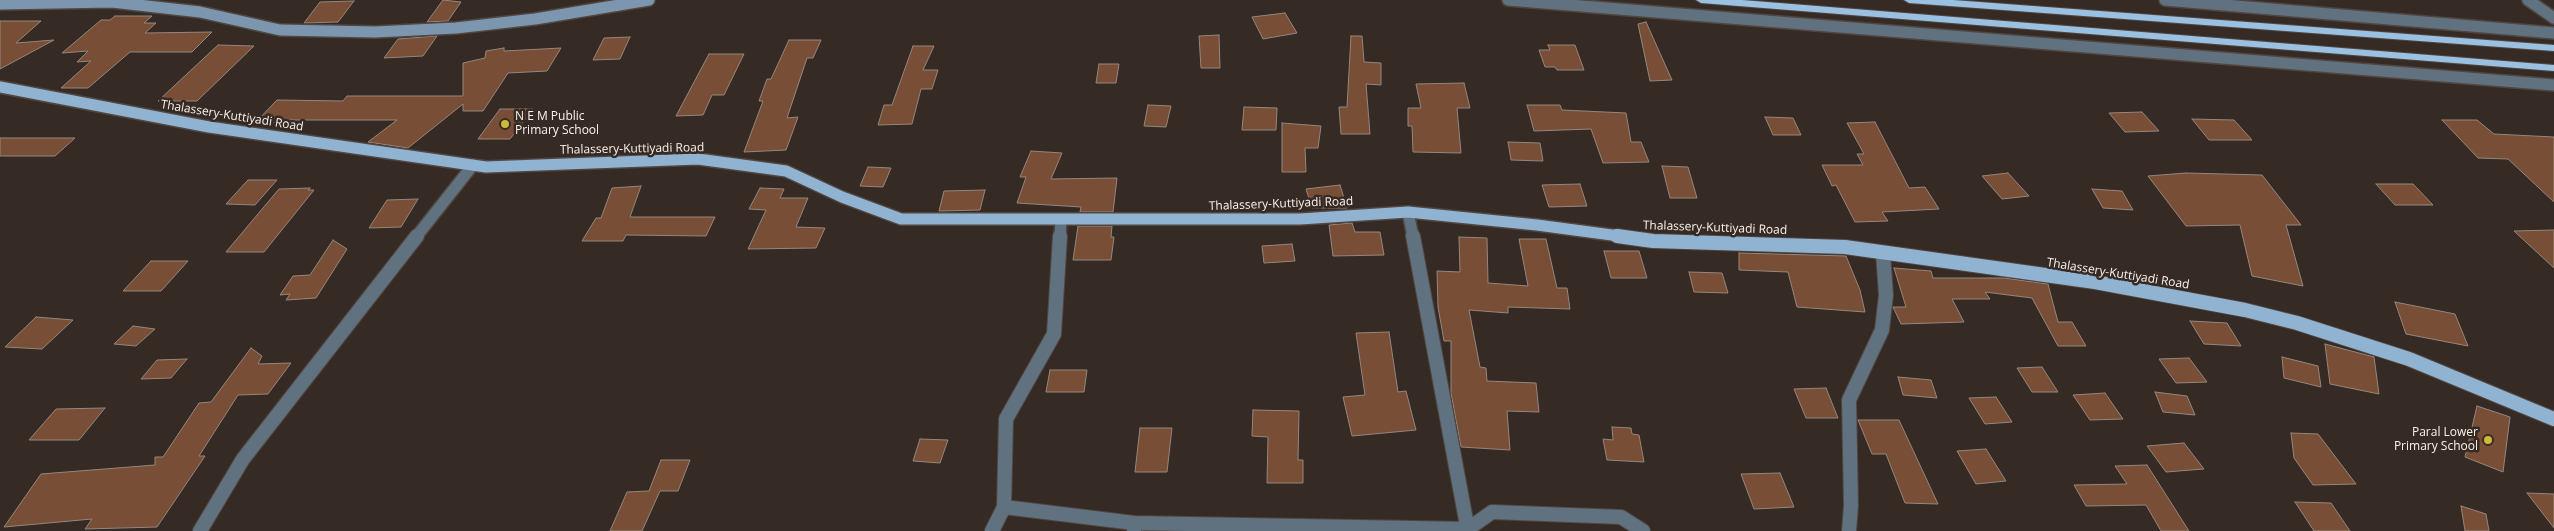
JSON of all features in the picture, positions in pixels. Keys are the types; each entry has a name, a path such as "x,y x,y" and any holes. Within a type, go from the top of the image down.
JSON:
{"highway":[{"path":"1701,0 2554,68"},
{"path":"1909,0 2554,48"}],"main road":[{"path":"0,4 112,2 152,5 200,12 280,30 375,32 466,27 535,19 650,0"},
{"name":"Thalassery-Kuttiyadi Road","path":"0,87 209,127 486,167 698,159 786,171 842,197 901,219 1300,219 1408,212 1537,225 1653,242 1802,244 1883,253 2095,282 2209,303 2297,323 2409,359 2554,419"}],"street":[{"path":"1508,0 2554,85"},
{"path":"2165,0 2554,33"},
{"path":"2528,0 2554,18"},
{"path":"200,531 243,459 473,165"},
{"path":"1408,212 1468,530"},
{"path":"992,531 1004,507 1006,419 1054,334 1061,220"},
{"path":"1849,531 1851,506 1848,400 1882,330 1886,295 1883,253"},
{"path":"1004,507 1134,527 1468,530 1492,512 1621,517 1643,531"}],"building":[{"path":"443,0 461,2 448,21 427,22"},
{"path":"354,1 338,22 304,23 320,2"},
{"path":"1285,13 1297,33 1263,39 1252,17"},
{"path":"115,16 152,16 144,23 156,23 145,33 212,32 192,52 130,52 88,88 61,88 91,61 77,62 88,51 62,53 101,20 110,20"},
{"path":"0,21 41,21 16,43 54,40 0,69"},
{"path":"1646,22 1672,80 1650,81 1638,24"},
{"path":"1219,35 1220,68 1201,68 1199,36"},
{"path":"437,36 423,56 384,58 398,39"},
{"path":"1351,36 1362,36 1364,62 1381,63 1381,85 1366,84 1370,134 1341,134 1339,107 1347,107"},
{"path":"630,37 620,59 593,60 604,38"},
{"path":"789,40 821,40 813,58 807,58 787,118 798,117 786,150 744,152 763,101 759,101 767,79 771,79"},
{"path":"218,45 254,46 197,101 158,101"},
{"path":"1548,45 1575,45 1584,70 1557,70 1555,67 1545,67 1539,50 1550,50"},
{"path":"913,46 934,46 923,70 938,70 932,89 921,89 912,124 878,125 884,105 892,105"},
{"path":"504,48 504,51 561,48 547,71 508,73 483,111 463,111 463,104 408,148 368,142 397,120 290,120 286,123 255,123 277,100 343,101 347,96 463,96 463,63 485,58 486,51"},
{"path":"709,54 744,54 724,95 712,95 703,115 676,116"},
{"path":"1099,64 1119,64 1116,83 1096,83"},
{"path":"1464,83 1470,108 1457,108 1461,153 1413,152 1412,126 1408,126 1408,108 1421,108 1416,84"},
{"path":"1148,105 1171,106 1166,127 1144,126"},
{"path":"1527,105 1560,105 1562,110 1626,113 1631,142 1641,142 1649,162 1603,163 1591,129 1534,131"},
{"path":"1244,107 1277,108 1276,130 1242,130"},
{"name":"N E M Public Primary School","path":"500,109 533,109 510,139 478,139"},
{"path":"2142,112 2159,131 2125,132 2109,113"},
{"path":"1765,117 1793,118 1801,135 1773,135"},
{"path":"2192,119 2234,120 2252,140 2209,140"},
{"path":"2442,120 2477,120 2494,134 2554,137 2554,202 2508,159 2478,158"},
{"path":"1875,122 1909,188 1925,187 1939,209 1882,212 1888,221 1855,222 1836,185 1832,186 1822,165 1863,165 1857,154 1864,154 1847,123"},
{"path":"1282,123 1321,126 1318,148 1305,148 1306,172 1282,172"},
{"path":"0,138 75,138 55,156 0,156"},
{"path":"1508,142 1540,143 1543,161 1511,160"},
{"path":"1031,151 1062,153 1051,179 1117,178 1113,212 1080,212 1081,207 1017,203 1026,177 1020,177"},
{"path":"1662,166 1688,167 1697,198 1670,198"},
{"path":"868,167 891,168 883,187 860,186"},
{"path":"2008,173 2029,196 2002,199 1982,176"},
{"path":"2186,173 2262,175 2301,225 2286,225 2303,286 2252,276 2240,225 2186,226 2148,176"},
{"path":"248,180 277,180 255,205 226,204"},
{"path":"1580,184 1587,206 1549,207 1542,185"},
{"path":"2376,184 2413,184 2433,205 2395,205"},
{"path":"1340,185 1347,208 1312,208 1306,189"},
{"path":"641,186 630,217 715,217 706,236 626,235 623,241 582,241 596,218 601,218 612,188"},
{"path":"310,188 308,190 314,190 264,252 226,252 279,189"},
{"path":"760,188 784,189 780,198 808,198 796,227 825,228 816,248 748,249 766,210 749,209"},
{"path":"2092,189 2122,191 2133,210 2103,208"},
{"path":"985,190 980,210 939,211 944,191"},
{"path":"418,199 401,227 369,228 387,200"},
{"path":"1352,223 1355,232 1380,232 1384,255 1333,256 1329,225"},
{"path":"1078,226 1112,226 1111,237 1114,237 1111,260 1073,260"},
{"path":"2554,230 2554,268 2514,231"},
{"path":"1459,237 1487,238 1488,283 1528,286 1519,239 1546,239 1557,288 1567,288 1570,309 1508,307 1508,313 1469,310 1480,367 1486,368 1487,381 1536,383 1539,412 1507,411 1510,450 1461,447 1451,393 1451,341 1444,341 1438,307 1437,271 1460,272"},
{"path":"333,240 347,249 316,298 286,300 290,294 280,295 293,276 310,275"},
{"path":"1292,244 1295,261 1264,263 1262,246"},
{"path":"1604,251 1639,251 1647,278 1611,278"},
{"path":"1739,253 1846,256 1860,290 1865,312 1797,307 1788,272 1739,270"},
{"path":"151,261 188,261 161,291 123,291"},
{"path":"1894,268 1931,271 1933,278 2004,278 2048,284 2058,322 2072,322 2086,346 2058,346 2032,298 1985,292 1990,299 1952,299 1964,322 1901,324 1893,307 1906,307"},
{"path":"1689,272 1722,273 1728,293 1694,292"},
{"path":"2395,302 2455,314 2468,346 2406,334"},
{"path":"36,317 73,320 42,349 5,347"},
{"path":"2190,321 2227,323 2241,346 2204,344"},
{"path":"133,326 155,329 136,346 114,344"},
{"path":"1389,332 1398,392 1406,391 1416,430 1352,436 1343,397 1365,395 1356,333"},
{"path":"2325,344 2374,357 2379,394 2330,384"},
{"path":"251,348 262,356 258,364 291,363 268,394 238,395 199,456 205,456 157,527 85,529 92,519 4,527 41,474 155,465 155,457 163,457 199,403 211,402"},
{"path":"2282,357 2318,366 2321,387 2284,378"},
{"path":"2189,358 2207,382 2176,383 2159,359"},
{"path":"187,359 171,378 141,379 157,360"},
{"path":"2042,367 2058,392 2032,392 2017,368"},
{"path":"1050,370 1087,370 1084,392 1046,392"},
{"path":"1898,377 1931,380 1937,398 1903,395"},
{"path":"1826,388 1838,418 1806,418 1794,389"},
{"path":"2155,392 2187,396 2195,415 2163,412"},
{"path":"2105,393 2123,419 2090,420 2073,395"},
{"path":"1996,397 2012,422 1985,424 1969,398"},
{"name":"Paral Lower Primary School","path":"2477,406 2510,417 2503,472 2465,457"},
{"path":"105,408 79,440 29,440 56,409"},
{"path":"1253,410 1299,411 1298,460 1303,460 1303,483 1267,483 1268,437 1252,436"},
{"path":"1858,420 1899,420 1938,504 1905,503 1886,454 1872,454"},
{"path":"1612,427 1631,428 1632,434 1639,435 1644,462 1607,460 1603,439 1613,440"},
{"path":"1140,428 1172,428 1167,472 1135,472"},
{"path":"2291,433 2318,434 2356,484 2313,485 2294,458"},
{"path":"920,439 948,440 940,463 913,461"},
{"path":"2184,443 2204,469 2166,472 2147,446"},
{"path":"1986,449 2006,481 1976,484 1957,451"},
{"path":"661,460 690,460 678,491 660,491 642,531 610,531 627,492 649,491"},
{"path":"2147,465 2189,531 2161,531 2146,505 2086,506 2074,485 2127,484 2115,466"},
{"path":"1780,473 1794,507 1754,509 1741,474"},
{"path":"2527,493 2554,494 2554,528"},
{"path":"2295,502 2331,503 2350,531 2314,531"},
{"path":"2461,506 2486,514 2489,531 2465,531"}],"place":[{"name":"N E M Public Primary School","path":"505,124"},
{"name":"Paral Lower Primary School","path":"2488,440"}]}
